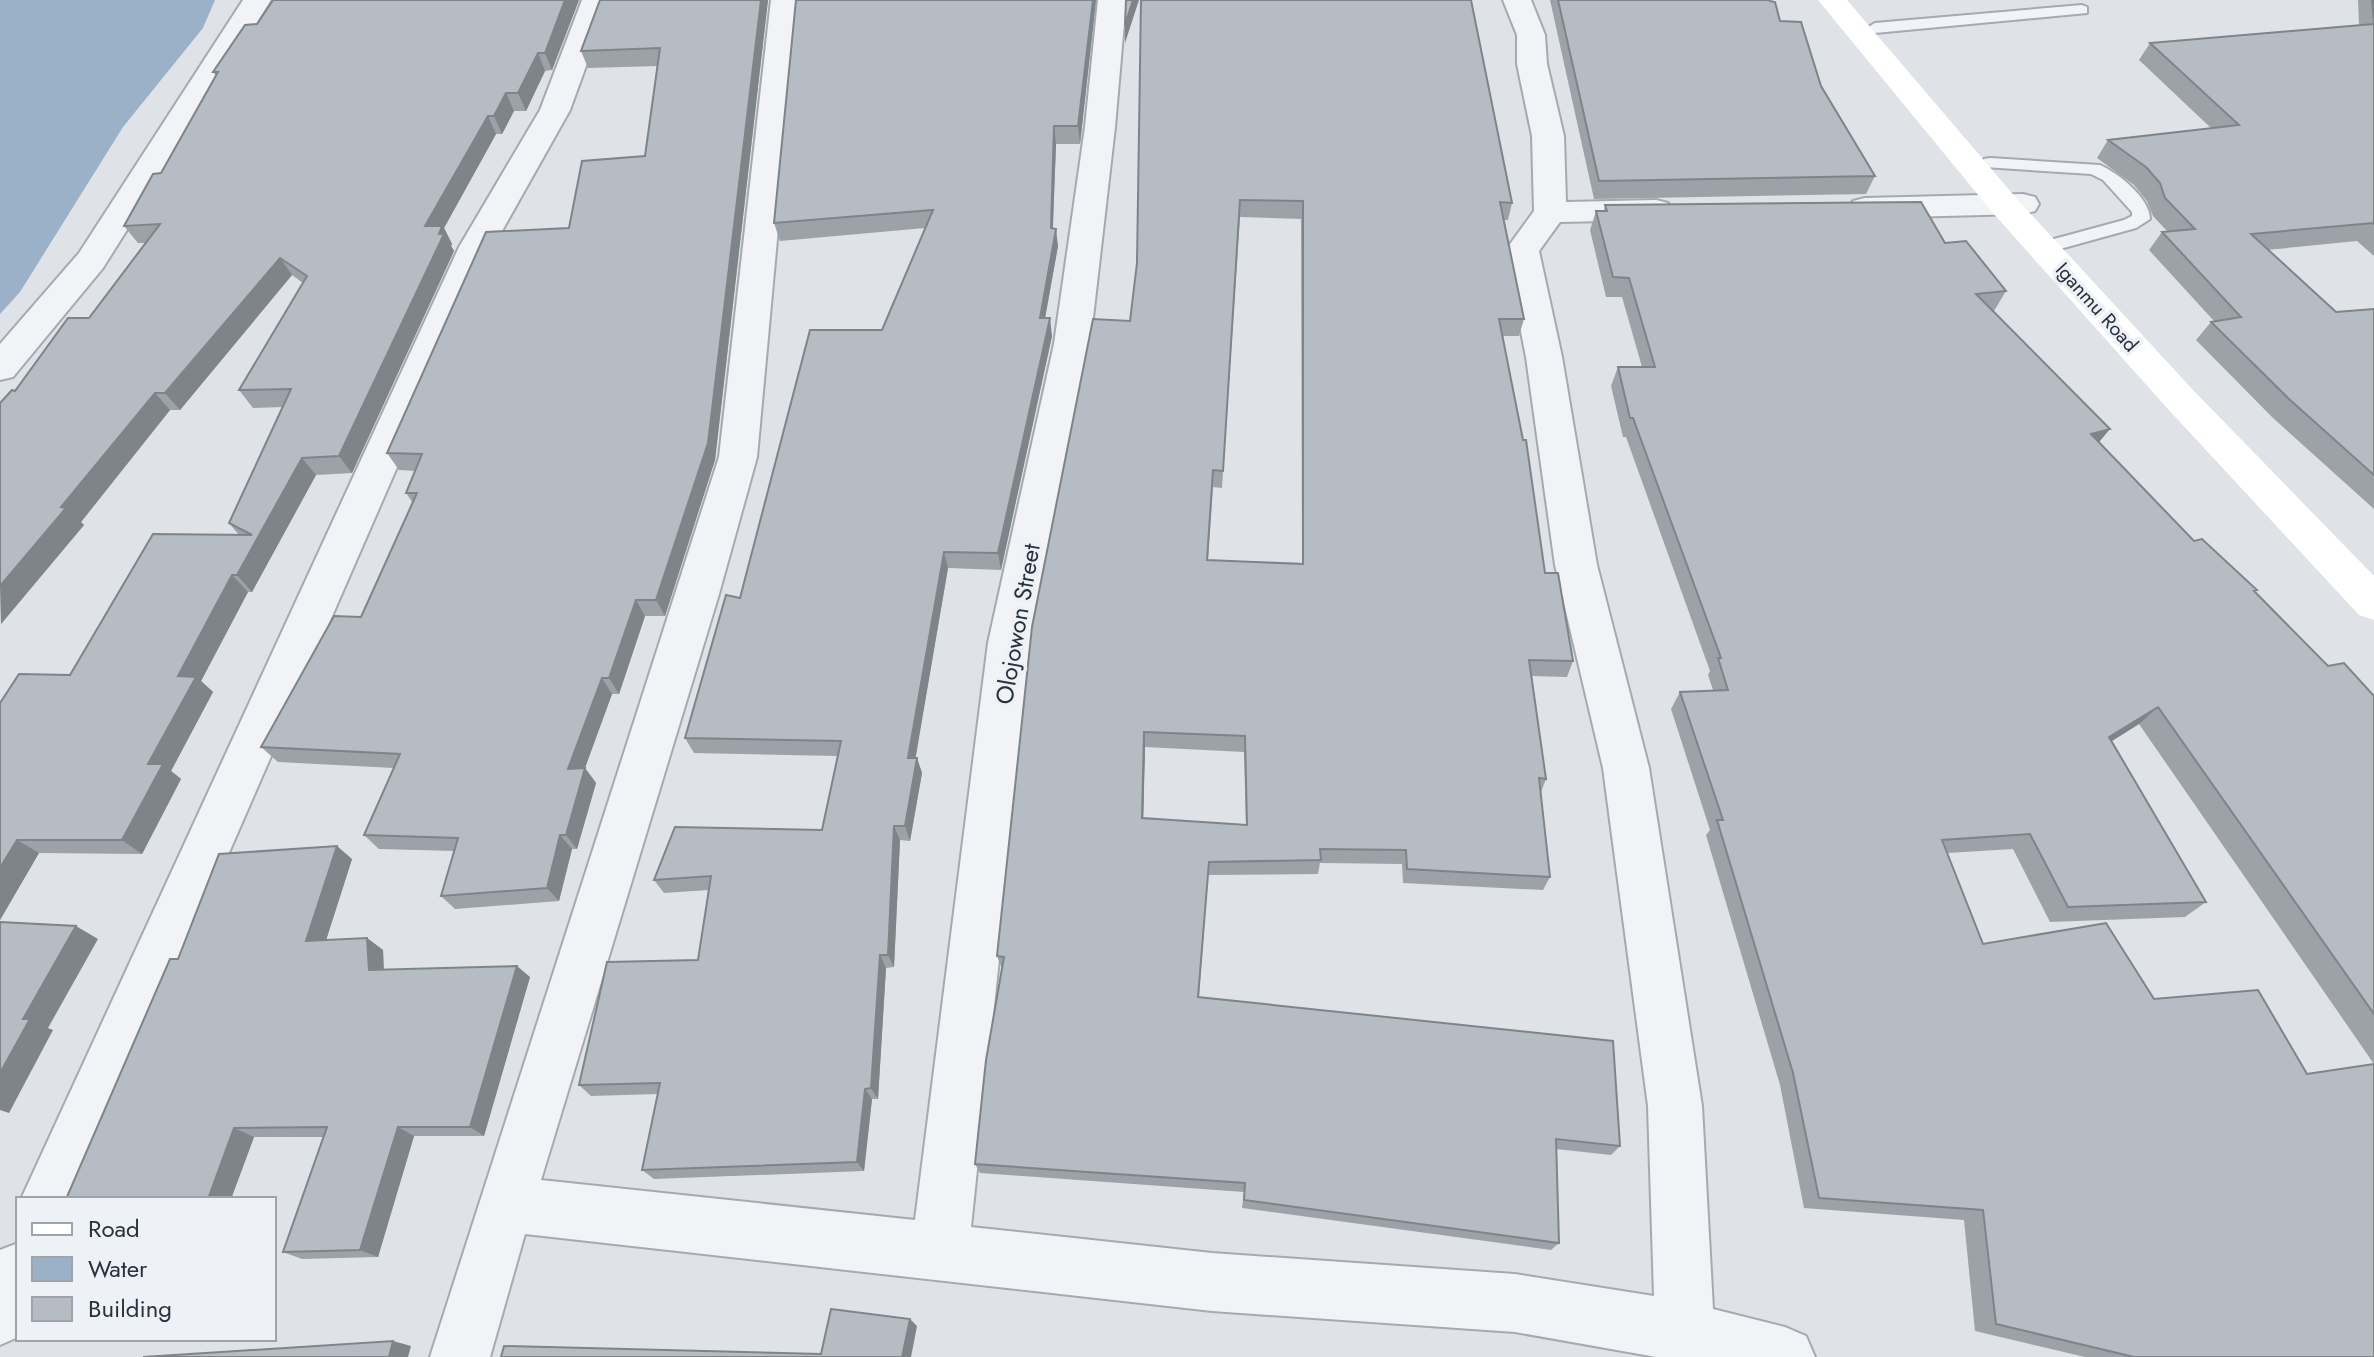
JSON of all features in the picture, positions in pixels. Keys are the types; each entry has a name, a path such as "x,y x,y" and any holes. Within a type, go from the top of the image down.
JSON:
{"main road":[{"name":"Iganmu Road","path":"1832,0 2014,205 2180,399 2374,603"},
{"name":"Iganmu Road","path":"1851,0 1990,163 2014,205 2060,243 2374,572"}],"street":[{"path":"0,368 91,260 257,0"},
{"path":"50,1197 476,247 555,110 596,0"},
{"path":"460,1357 738,457 785,0"},
{"name":"Olojowon Street","path":"940,1251 1010,643 1072,344 1100,127 1112,0"},
{"path":"1517,0 1531,35 1532,64 1548,136 1550,212 1522,251 1544,357 1576,565 1626,768 1675,1106 1685,1344"},
{"path":"1832,208 2014,205"},
{"path":"1550,212 1691,210"},
{"path":"505,1204 1212,1282 1515,1303 1685,1344 1785,1357"},
{"path":"0,1315 16,1277"}],"lane":[{"path":"1875,28 2082,10"},
{"path":"1990,163 2094,169 2109,176 2141,211 2141,219 2130,224 2060,243"}],"water":[{"path":"0,0 215,0 203,28 123,127 20,292 0,314"}],"building":[{"path":"273,0 565,0 545,53 538,53 518,93 506,93 494,116 488,116 425,226 442,226 439,234 444,234 339,456 302,458 237,575 232,575 178,676 196,677 148,764 163,764 122,840 17,840 0,868 0,703 19,674 70,675 153,534 252,535 229,523 291,389 239,390 307,276 280,258 165,393 155,393 61,507 66,508 0,586 0,403 12,390 15,391 68,318 89,318 160,224 124,226 153,174 161,173 218,72 213,72 245,25 257,24"},
{"path":"600,0 761,0 708,443 656,600 636,600 609,678 602,678 568,769 585,768 566,835 560,835 547,888 441,896 458,838 364,835 400,754 261,747 334,616 361,617 417,493 406,493 422,454 387,453 486,232 569,228 582,161 645,156 660,48 581,51"},
{"path":"796,0 1093,0 1078,126 1054,126 1051,228 1056,229 1040,318 1050,318 998,553 944,552 908,758 917,758 905,826 894,826 888,955 880,955 871,1088 865,1089 857,1162 642,1170 660,1083 579,1085 607,962 698,960 711,876 654,880 675,827 822,830 841,741 685,738 726,595 740,598 810,330 882,330 933,210 774,223"},
{"path":"1126,0 1133,0 1125,25"},
{"path":"1141,0 1471,0 1512,203 1500,202 1524,319 1499,319 1523,440 1526,440 1545,573 1558,573 1573,661 1529,660 1546,779 1539,778 1550,877 1407,869 1406,850 1320,849 1321,860 1209,862 1198,997 1613,1041 1620,1146 1556,1139 1559,1243 1244,1200 1245,1183 975,1164 986,1060 1004,957 997,956 1032,627 1093,319 1130,321 1137,263","holes":["1240,200 1303,201 1303,564 1207,560 1213,470 1223,471","1144,732 1245,736 1247,825 1142,818"]},
{"path":"1558,0 1775,2 1780,21 1801,22 1821,86 1875,176 1599,181"},
{"path":"2374,24 2374,224 2251,234 2336,312 2374,309 2374,475 2289,399 2211,322 2241,317 2162,232 2195,229 2165,198 2160,183 2146,167 2108,140 2239,125 2150,43"},
{"path":"1921,202 1945,243 1966,241 2006,291 1976,294 2110,429 2091,434 2194,541 2202,539 2257,590 2254,591 2328,666 2344,663 2374,696 2374,1014 2158,707 2109,737 2206,902 2068,907 2030,834 1942,840 1983,944 2106,923 2154,999 2258,990 2307,1074 2374,1064 2374,1357 2134,1357 1996,1324 1983,1210 1819,1198 1793,1073 1717,820 1723,820 1680,692 1728,690 1718,658 1721,658 1633,418 1630,418 1618,367 1655,367 1629,278 1613,277 1596,211 1607,211 1605,205"},
{"path":"337,846 306,941 367,938 369,970 517,966 470,1127 398,1127 360,1250 283,1252 327,1127 234,1128 209,1197 67,1197 170,959 178,959 219,854"},
{"path":"0,922 76,926 23,1019 30,1019 0,1073"},
{"path":"831,1309 910,1319 902,1357 501,1357 504,1346 821,1354"},
{"path":"393,1341 389,1357 143,1357"}]}
